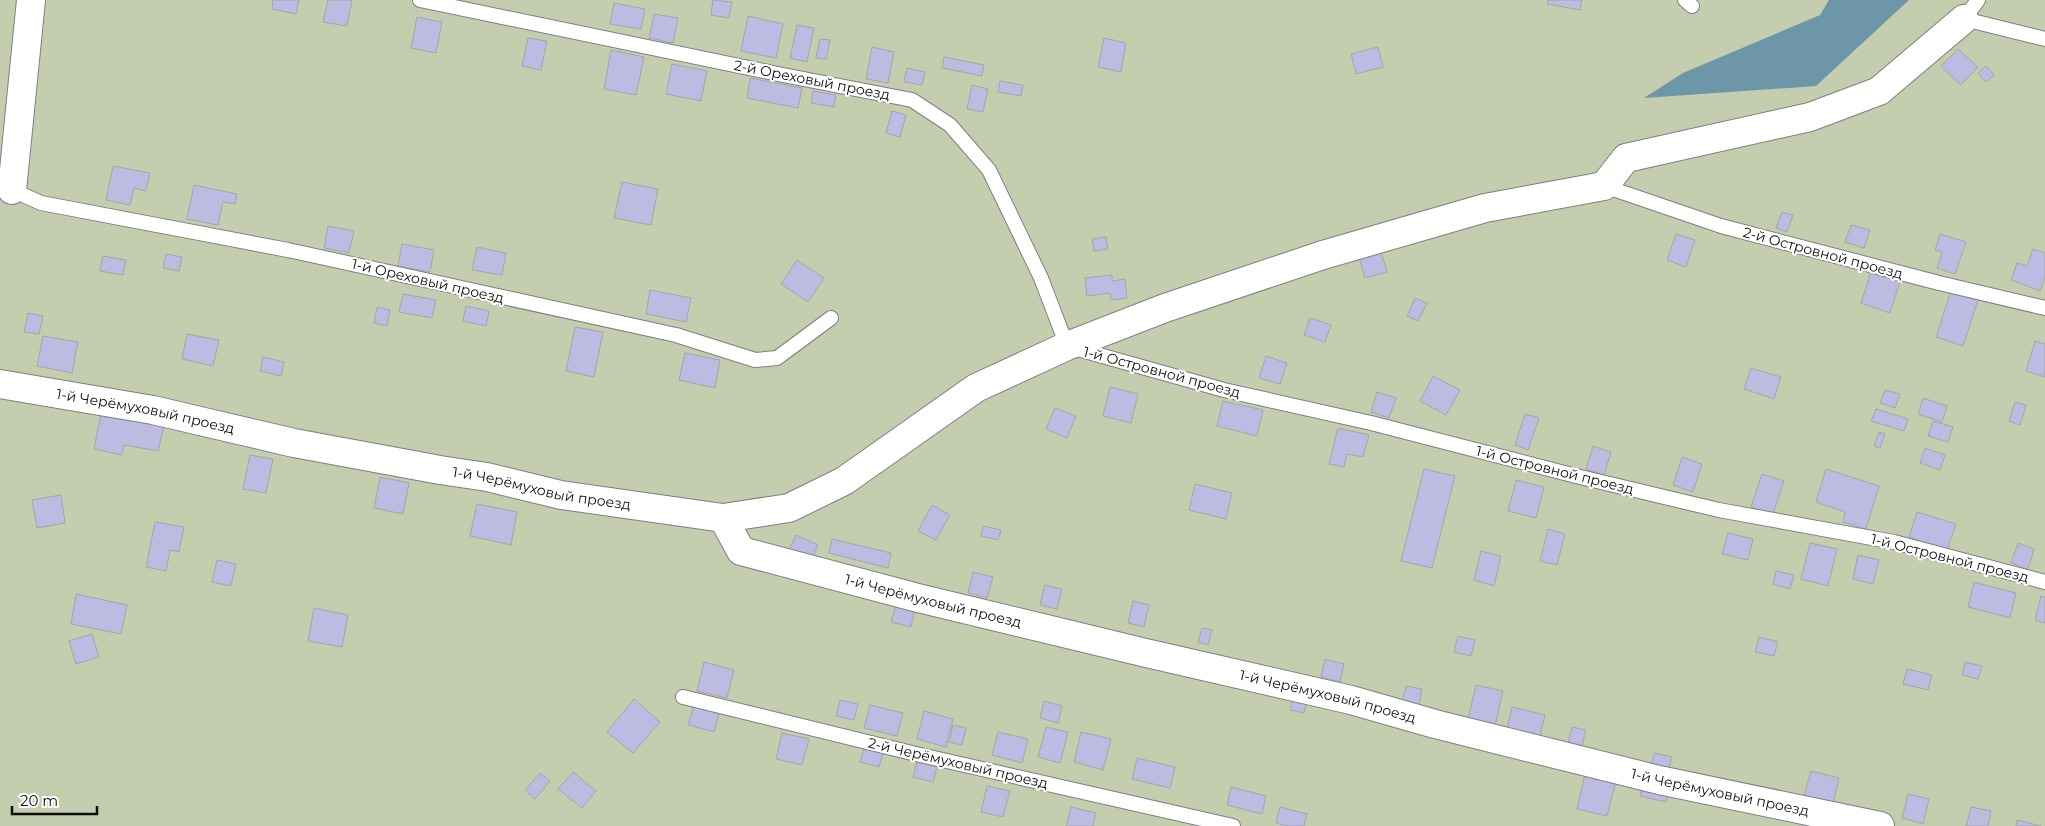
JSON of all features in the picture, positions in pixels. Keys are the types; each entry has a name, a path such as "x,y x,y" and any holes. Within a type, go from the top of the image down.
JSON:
{"street":[{"path":"12,190 30,0"},
{"path":"723,518 789,508 844,481 976,388 1068,346 1165,308 1332,252 1485,208 1604,186 1626,158 1810,117 1879,91 1971,10"},
{"name":"1-й Черёмуховый проезд","path":"0,384 152,410 294,443 487,477 561,495 723,518 741,551 918,598 1351,700 1435,724 1659,780 1880,826"}],"lane":[{"name":"2-й Ореховый проезд","path":"420,0 912,100 950,125 989,170 1041,278 1068,346"},
{"path":"1971,10 2045,40"},
{"name":"2-й Островной проезд","path":"1604,186 1721,226 2045,308"},
{"name":"1-й Ореховый проезд","path":"12,190 41,203 288,250 676,335 756,360 777,358 831,318"},
{"name":"1-й Островной проезд","path":"1068,346 1224,390 1371,423 1576,476 1719,510 1894,542 2045,582"},
{"name":"2-й Черёмуховый проезд","path":"683,697 916,754 1233,826"}],"green space":[{"path":"0,0 2045,0 2045,826 0,826"}],"water":[{"path":"1829,0 1909,0 1816,86 1644,98 1683,73 1820,15"}],"building":[{"path":"273,0 299,0 296,14 272,9"},
{"path":"328,0 352,0 347,26 323,22"},
{"path":"713,0 732,2 729,18 711,15"},
{"path":"1548,0 1582,0 1580,10 1547,4"},
{"path":"614,3 645,9 641,29 610,24"},
{"path":"654,14 678,18 673,43 649,38"},
{"path":"748,16 783,24 776,58 741,51"},
{"path":"417,17 442,22 436,53 411,48"},
{"path":"797,25 814,28 807,62 790,58"},
{"path":"528,38 547,41 541,70 522,66"},
{"path":"1104,38 1126,43 1121,72 1098,67"},
{"path":"820,39 830,40 826,59 816,58"},
{"path":"872,47 894,52 888,83 866,79"},
{"path":"1378,47 1383,67 1356,74 1351,54"},
{"path":"1958,49 1978,67 1961,85 1941,66"},
{"path":"611,50 644,57 636,95 604,89"},
{"path":"944,57 984,65 982,76 942,68"},
{"path":"672,64 707,71 701,101 666,94"},
{"path":"1986,66 1994,75 1986,82 1978,73"},
{"path":"907,68 925,72 922,85 904,82"},
{"path":"750,78 802,88 798,108 747,98"},
{"path":"1000,81 1023,85 1021,96 998,92"},
{"path":"972,85 988,89 983,112 967,109"},
{"path":"813,91 836,95 834,107 811,103"},
{"path":"892,111 906,115 900,137 886,133"},
{"path":"113,166 150,173 146,191 134,188 130,205 106,200"},
{"path":"622,182 658,189 651,225 614,218"},
{"path":"194,185 237,194 235,204 223,202 218,225 187,219"},
{"path":"1782,212 1793,215 1787,232 1776,228"},
{"path":"1851,225 1870,230 1864,248 1845,242"},
{"path":"328,226 354,231 349,253 324,248"},
{"path":"1676,234 1695,240 1686,267 1667,260"},
{"path":"1940,234 1966,242 1955,274 1937,268 1942,253 1935,250"},
{"path":"1106,237 1108,249 1094,251 1092,239"},
{"path":"402,244 434,250 430,272 398,266"},
{"path":"477,247 506,253 502,275 472,270"},
{"path":"1380,248 1387,272 1365,278 1358,254"},
{"path":"2033,249 2045,253 2045,277 2040,291 2011,280 2017,263 2027,266"},
{"path":"166,254 182,257 179,271 163,268"},
{"path":"103,256 126,260 123,275 100,271"},
{"path":"797,260 824,278 808,302 781,284"},
{"path":"1871,272 1900,282 1890,313 1861,303"},
{"path":"1112,275 1112,281 1125,279 1127,298 1111,300 1110,293 1087,296 1085,278"},
{"path":"650,290 691,298 686,322 646,314"},
{"path":"1951,291 1978,300 1963,346 1936,337"},
{"path":"403,294 436,300 432,318 399,312"},
{"path":"1415,298 1427,303 1418,321 1407,316"},
{"path":"466,306 489,311 486,326 463,321"},
{"path":"377,307 390,310 387,326 374,323"},
{"path":"28,313 43,316 39,334 24,332"},
{"path":"1310,318 1331,325 1325,342 1304,335"},
{"path":"575,327 603,332 594,377 566,371"},
{"path":"187,334 219,340 213,366 182,359"},
{"path":"43,336 78,342 72,373 37,366"},
{"path":"2035,341 2045,344 2045,377 2026,371"},
{"path":"685,353 720,360 715,388 679,380"},
{"path":"1266,356 1287,363 1280,384 1259,378"},
{"path":"263,357 284,362 281,376 260,371"},
{"path":"1751,368 1781,377 1774,399 1744,389"},
{"path":"1433,376 1460,390 1446,415 1420,401"},
{"path":"1110,387 1138,394 1131,423 1103,416"},
{"path":"1885,390 1900,394 1895,408 1880,403"},
{"path":"1377,392 1396,398 1389,418 1371,412"},
{"path":"1923,398 1947,406 1942,422 1918,414"},
{"path":"1223,401 1263,410 1257,436 1217,426"},
{"path":"2015,402 2026,405 2020,425 2009,421"},
{"path":"1055,408 1076,416 1067,438 1046,429"},
{"path":"1876,409 1908,419 1904,431 1871,421"},
{"path":"101,413 164,425 158,451 124,445 122,455 94,449"},
{"path":"1525,414 1539,418 1528,450 1515,445"},
{"path":"1933,421 1953,427 1948,442 1928,436"},
{"path":"1338,428 1369,435 1363,457 1347,454 1344,467 1329,464"},
{"path":"1879,432 1885,434 1880,448 1874,446"},
{"path":"1593,446 1611,452 1604,475 1586,469"},
{"path":"1925,448 1945,455 1940,470 1920,463"},
{"path":"250,455 273,459 266,493 243,489"},
{"path":"1682,457 1702,464 1693,492 1673,485"},
{"path":"1424,469 1455,476 1432,568 1401,561"},
{"path":"1826,469 1879,486 1866,529 1843,522 1845,512 1816,502"},
{"path":"1762,474 1784,481 1773,514 1751,507"},
{"path":"380,477 409,483 403,514 374,508"},
{"path":"1516,480 1544,487 1536,518 1508,511"},
{"path":"1195,484 1232,493 1226,519 1189,510"},
{"path":"61,495 65,523 37,528 32,500"},
{"path":"477,504 517,512 511,545 470,536"},
{"path":"932,505 950,515 936,540 918,531"},
{"path":"1917,512 1956,524 1947,550 1909,537"},
{"path":"155,522 184,527 179,552 170,550 166,571 146,567"},
{"path":"983,526 1001,530 998,540 981,536"},
{"path":"1548,529 1565,534 1557,565 1540,561"},
{"path":"1728,533 1753,539 1748,560 1722,554"},
{"path":"796,535 818,545 812,559 789,550"},
{"path":"832,539 891,553 888,568 829,553"},
{"path":"1810,543 1837,549 1828,586 1801,579"},
{"path":"2018,543 2034,549 2028,569 2011,563"},
{"path":"1481,551 1501,556 1494,586 1474,580"},
{"path":"1858,555 1879,560 1873,584 1853,579"},
{"path":"217,560 236,564 231,586 212,582"},
{"path":"1776,571 1794,575 1790,589 1773,584"},
{"path":"973,572 993,577 987,598 968,593"},
{"path":"1974,582 2016,593 2010,618 1968,607"},
{"path":"1045,585 1062,589 1057,609 1040,605"},
{"path":"76,594 127,605 121,634 71,624"},
{"path":"2041,596 2045,597 2045,623 2035,620"},
{"path":"1133,601 1149,605 1144,627 1128,623"},
{"path":"896,605 915,609 911,627 891,622"},
{"path":"314,608 348,615 342,647 308,641"},
{"path":"1202,628 1212,630 1208,645 1198,642"},
{"path":"92,634 99,657 76,664 69,641"},
{"path":"1458,636 1475,640 1471,656 1454,652"},
{"path":"1759,637 1778,642 1774,656 1755,652"},
{"path":"1325,659 1344,664 1340,682 1321,677"},
{"path":"704,662 734,670 727,698 697,691"},
{"path":"1965,662 1982,666 1978,679 1962,675"},
{"path":"1907,669 1932,675 1928,690 1903,684"},
{"path":"1476,685 1503,691 1495,726 1468,719"},
{"path":"1406,686 1422,689 1419,705 1402,702"},
{"path":"1293,697 1307,701 1304,713 1290,710"},
{"path":"634,699 660,722 633,753 607,732"},
{"path":"840,700 858,704 854,720 836,716"},
{"path":"1044,701 1062,706 1058,723 1040,718"},
{"path":"694,704 720,710 714,732 688,725"},
{"path":"870,705 903,713 897,736 864,728"},
{"path":"1512,707 1545,715 1539,740 1506,732"},
{"path":"924,711 953,719 946,747 917,739"},
{"path":"953,725 966,728 962,745 949,742"},
{"path":"1046,727 1068,732 1060,763 1038,757"},
{"path":"1572,727 1586,730 1582,746 1568,742"},
{"path":"998,732 1028,739 1022,763 992,755"},
{"path":"1081,732 1111,739 1103,770 1074,762"},
{"path":"782,733 809,739 802,765 776,759"},
{"path":"864,748 883,753 879,767 860,762"},
{"path":"1654,753 1672,757 1668,771 1651,767"},
{"path":"1137,758 1175,767 1170,788 1132,779"},
{"path":"917,762 937,767 933,782 913,777"},
{"path":"1586,769 1617,776 1607,816 1577,809"},
{"path":"1811,771 1839,778 1833,804 1804,796"},
{"path":"573,772 596,791 582,808 558,789"},
{"path":"540,773 550,781 535,799 525,790"},
{"path":"1643,783 1669,789 1666,802 1640,796"},
{"path":"987,786 1010,791 1003,817 981,812"},
{"path":"1231,787 1266,796 1262,814 1227,805"},
{"path":"1908,794 1929,799 1923,824 1902,818"},
{"path":"1071,807 1096,813 1093,826 1066,826"},
{"path":"1280,807 1307,814 1304,826 1286,826 1276,823"},
{"path":"1971,807 1991,811 1988,826 1966,826"},
{"path":"2017,820 2041,826 2016,826"}]}
